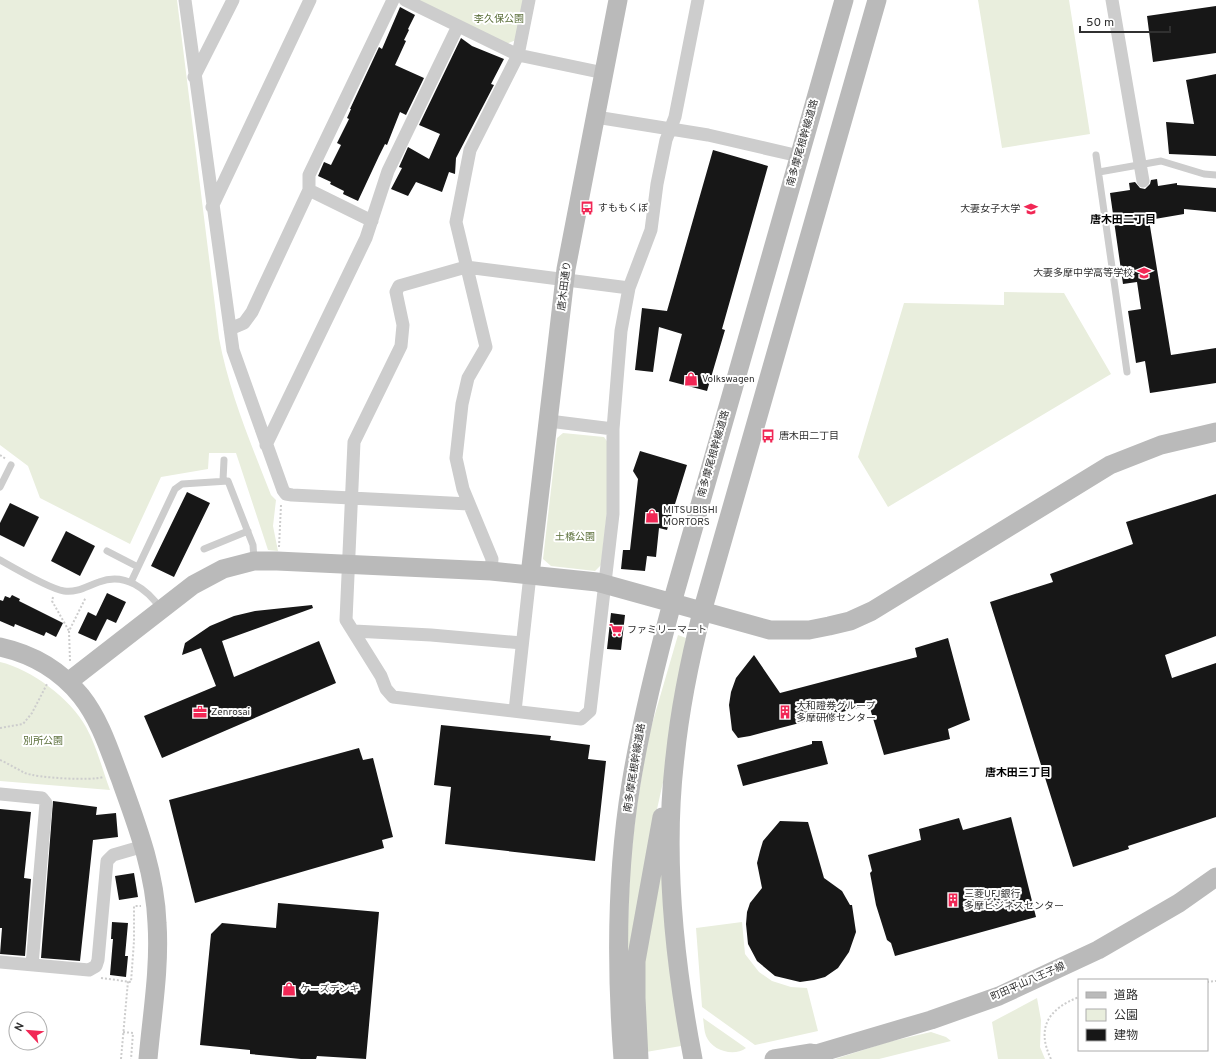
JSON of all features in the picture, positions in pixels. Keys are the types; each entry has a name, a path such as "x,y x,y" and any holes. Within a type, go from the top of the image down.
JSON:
{"main road":[{"name":"唐木田通り","path":"530,574 565,280 618,0"},
{"name":"南多摩尾根幹線道路","path":"623,1059 618,977 618,927 625,837 631,785 640,733 651,682 672,603 844,0"},
{"path":"639,1059 636,961 652,869 674,759 688,675 702,612 877,0"},
{"path":"58,681 193,585 216,572 254,562 277,561 349,564 530,574 604,584 770,630 809,630 850,621 872,611 1110,465 1161,445 1216,432"},
{"path":"0,647 21,653 41,662 56,672 58,681 87,705 105,738 144,846 153,888 158,923 158,953 148,1059"},
{"path":"674,759 671,837 672,891 680,972 693,1059"},
{"name":"町田平山八王子線","path":"799,1059 931,1020 999,996 1098,950 1179,903 1216,877"},
{"path":"791,1059 824,1051"},
{"name":"町田平山八王子線","path":"774,1059 824,1051"}],"street":[{"path":"185,0 194,76 233,350 283,490 286,494 352,499 469,504"},
{"path":"194,76 233,0"},
{"path":"212,207 310,0"},
{"path":"230,328 244,323 252,312 309,190 309,175 394,0"},
{"path":"405,0 518,55 604,73"},
{"path":"491,571 492,559 463,489 456,458 462,404 468,378 486,347 456,222 470,150 518,55 529,0"},
{"path":"629,288 466,267 399,286 396,292 403,325 401,346 354,442 346,620 381,676 386,689 393,697 581,719 590,711 613,514 613,429 621,331 629,288 651,230 657,184 666,140 675,117 698,0"},
{"path":"1112,0 1143,181"},
{"path":"266,444 366,238 388,171 458,26"},
{"path":"596,118 708,135 799,156"},
{"path":"309,190 372,220"},
{"path":"549,421 613,429"},
{"path":"515,711 530,574"},
{"path":"354,631 431,635 522,643"},
{"path":"0,794 42,798 46,803 32,965"},
{"path":"0,962 89,970 96,966 98,960 107,861 113,855 144,846"}],"lane":[{"path":"1096,156 1127,372"},
{"path":"1099,172 1140,164 1161,162 1216,176"},
{"path":"223,480 224,460"},
{"path":"0,487 11,464"},
{"path":"131,582 178,485 223,480 228,481 253,545 254,562"},
{"path":"204,549 248,531"},
{"path":"107,551 138,567"},
{"path":"0,560 64,591 82,589 107,580 118,579 131,582 149,592 161,609"}],"path":[{"path":"278,553 281,502 286,494"},
{"path":"54,595 52,601 70,631"},
{"path":"70,656 70,631 86,596"},
{"path":"0,728 23,724 58,681"},
{"path":"0,760 26,773 84,779 97,779 107,775"},
{"path":"121,1059 128,982 131,982 134,941 134,906 144,906"},
{"path":"101,978 128,982"},
{"path":"1051,1059 1046,1049 1044,1037 1046,1023 1055,1011 1067,1002 1078,998"},
{"path":"123,1032 133,1033 131,1059"}],"green space":[{"path":"0,0 177,0 219,338 223,358 241,418 271,495 276,500 273,526 278,551 268,550 236,453 209,453 208,469 161,477 130,544 40,498 28,466 0,445"},
{"name":"李久保公園","path":"416,0 523,0 516,40 506,44"},
{"path":"978,0 1069,0 1090,134 1002,148"},
{"path":"1004,292 1064,293 1111,374 888,507 858,457 904,303 1004,305"},
{"name":"土橋公園","path":"563,433 604,437 609,444 608,504 601,565 595,571 551,566 543,559 557,438"},
{"path":"678,635 686,638 677,691 669,755 646,859 632,953 627,954 630,864 637,805 648,738"},
{"name":"別所公園","path":"0,662 24,671 37,678 71,706 79,716 90,735 110,790 0,781"},
{"path":"662,865 681,1046 646,1052 643,979 646,949"},
{"path":"742,922 745,954 759,972 772,981 791,987 807,988 818,1031 755,1045 702,1007 696,928"},
{"path":"1037,998 1041,1020 1040,1047 1045,1059 998,1059 992,1022"},
{"path":"703,1018 746,1048 736,1052 718,1049 706,1036"},
{"path":"931,1032 946,1037 951,1041 879,1059 835,1059 888,1042"}],"building":[{"path":"1216,6 1216,53 1153,62 1147,16"},
{"path":"400,7 415,15 404,40 406,41 395,65 424,78 406,115 400,112 387,145 385,144 358,201 343,194 344,191 330,184 331,182 318,176 324,162 331,165 341,145 337,143 349,119 347,118 350,109 379,47 382,49"},
{"path":"461,38 472,46 504,59 491,84 494,85 456,158 455,174 449,172 442,192 416,182 408,196 391,189 402,168 399,167 408,147 429,159 440,134 419,125"},
{"path":"1216,74 1216,156 1169,154 1166,122 1194,124 1186,80"},
{"path":"713,150 768,166 722,329 725,330 707,391 669,381 682,334 659,327 653,372 635,370 642,308 667,311"},
{"path":"1157,179 1158,186 1177,183 1177,185 1216,188 1216,212 1184,209 1184,214 1149,220 1171,355 1216,348 1216,383 1150,393 1145,361 1136,363 1128,311 1141,309 1137,282 1123,284 1110,193 1130,190 1129,183 1135,182 1140,188 1145,189 1150,184 1151,180"},
{"path":"640,451 687,465 667,530 659,528 656,557 647,556 645,571 621,569 623,550 630,550 638,479 633,471"},
{"path":"187,492 210,503 174,577 151,566"},
{"path":"1216,494 1216,636 1165,655 1172,678 1216,663 1216,817 1128,846 1129,849 1073,867 990,602 1053,582 1050,574 1133,544 1126,522"},
{"path":"10,503 39,517 24,547 0,535 0,523"},
{"path":"66,531 95,546 80,576 51,561"},
{"path":"107,593 126,602 116,623 107,619 96,641 78,633 88,612 96,616"},
{"path":"12,595 20,599 19,601 63,623 56,637 46,632 44,636 15,624 14,627 0,621 0,600 3,601 5,596 10,598"},
{"path":"312,605 313,608 222,641 234,677 319,641 336,683 162,758 144,716 216,686 201,648 182,655 185,643 210,626 234,616 255,611"},
{"path":"611,613 625,615 621,650 607,649"},
{"name":"大和證券グループ 多摩研修センター","path":"948,638 970,720 948,729 950,739 884,755 869,705 750,736 738,738 732,730 729,705 731,692 736,678 754,655 780,693 917,657 915,648"},
{"path":"441,725 551,736 550,740 590,745 588,759 606,761 595,861 445,844 451,787 434,785"},
{"path":"812,741 822,741 828,764 743,786 737,765 812,744"},
{"path":"359,748 363,760 373,758 393,837 382,840 384,848 195,903 169,800"},
{"path":"53,801 97,807 96,815 116,813 118,837 93,840 80,961 41,958"},
{"path":"0,809 31,812 24,878 31,879 25,956 0,954 2,928 0,928"},
{"path":"1011,817 1036,917 895,956 891,943 887,940 876,905 870,873 872,871 868,855 921,840 919,829 959,818 963,830"},
{"path":"780,821 808,822 824,878 842,891 850,905 852,905 856,932 849,952 838,968 825,977 814,980 800,982 775,976 757,961 748,944 746,924 747,912 750,903 762,888 757,863 760,851 763,841"},
{"path":"134,873 138,897 119,900 115,876"},
{"name":"ケーズデンキ","path":"278,903 379,912 366,1059 317,1056 316,1059 301,1059 250,1054 250,1050 200,1045 211,934 222,923 276,928"},
{"path":"112,922 128,923 125,956 128,956 126,977 110,975 113,939 111,939"}],"place":[{"name":"すももくぼ","path":"587,208"},
{"name":"大妻女子大学","path":"1031,209"},
{"name":"大妻多摩中学高等学校","path":"1144,273"},
{"name":"Volkswagen","path":"691,379"},
{"name":"唐木田二丁目","path":"768,436"},
{"name":"MITSUBISHI MORTORS","path":"652,516"},
{"name":"ファミリーマート","path":"616,630"},
{"name":"Zenrosai","path":"200,712"},
{"name":"大和證券グループ 多摩研修センター","path":"785,712"},
{"name":"三菱UFJ銀行 多摩ビジネスセンター","path":"953,900"},
{"name":"ケーズデンキ","path":"289,989"}],"district":[{"name":"唐木田二丁目","path":"1123,220"},
{"name":"唐木田三丁目","path":"1018,773"}]}
